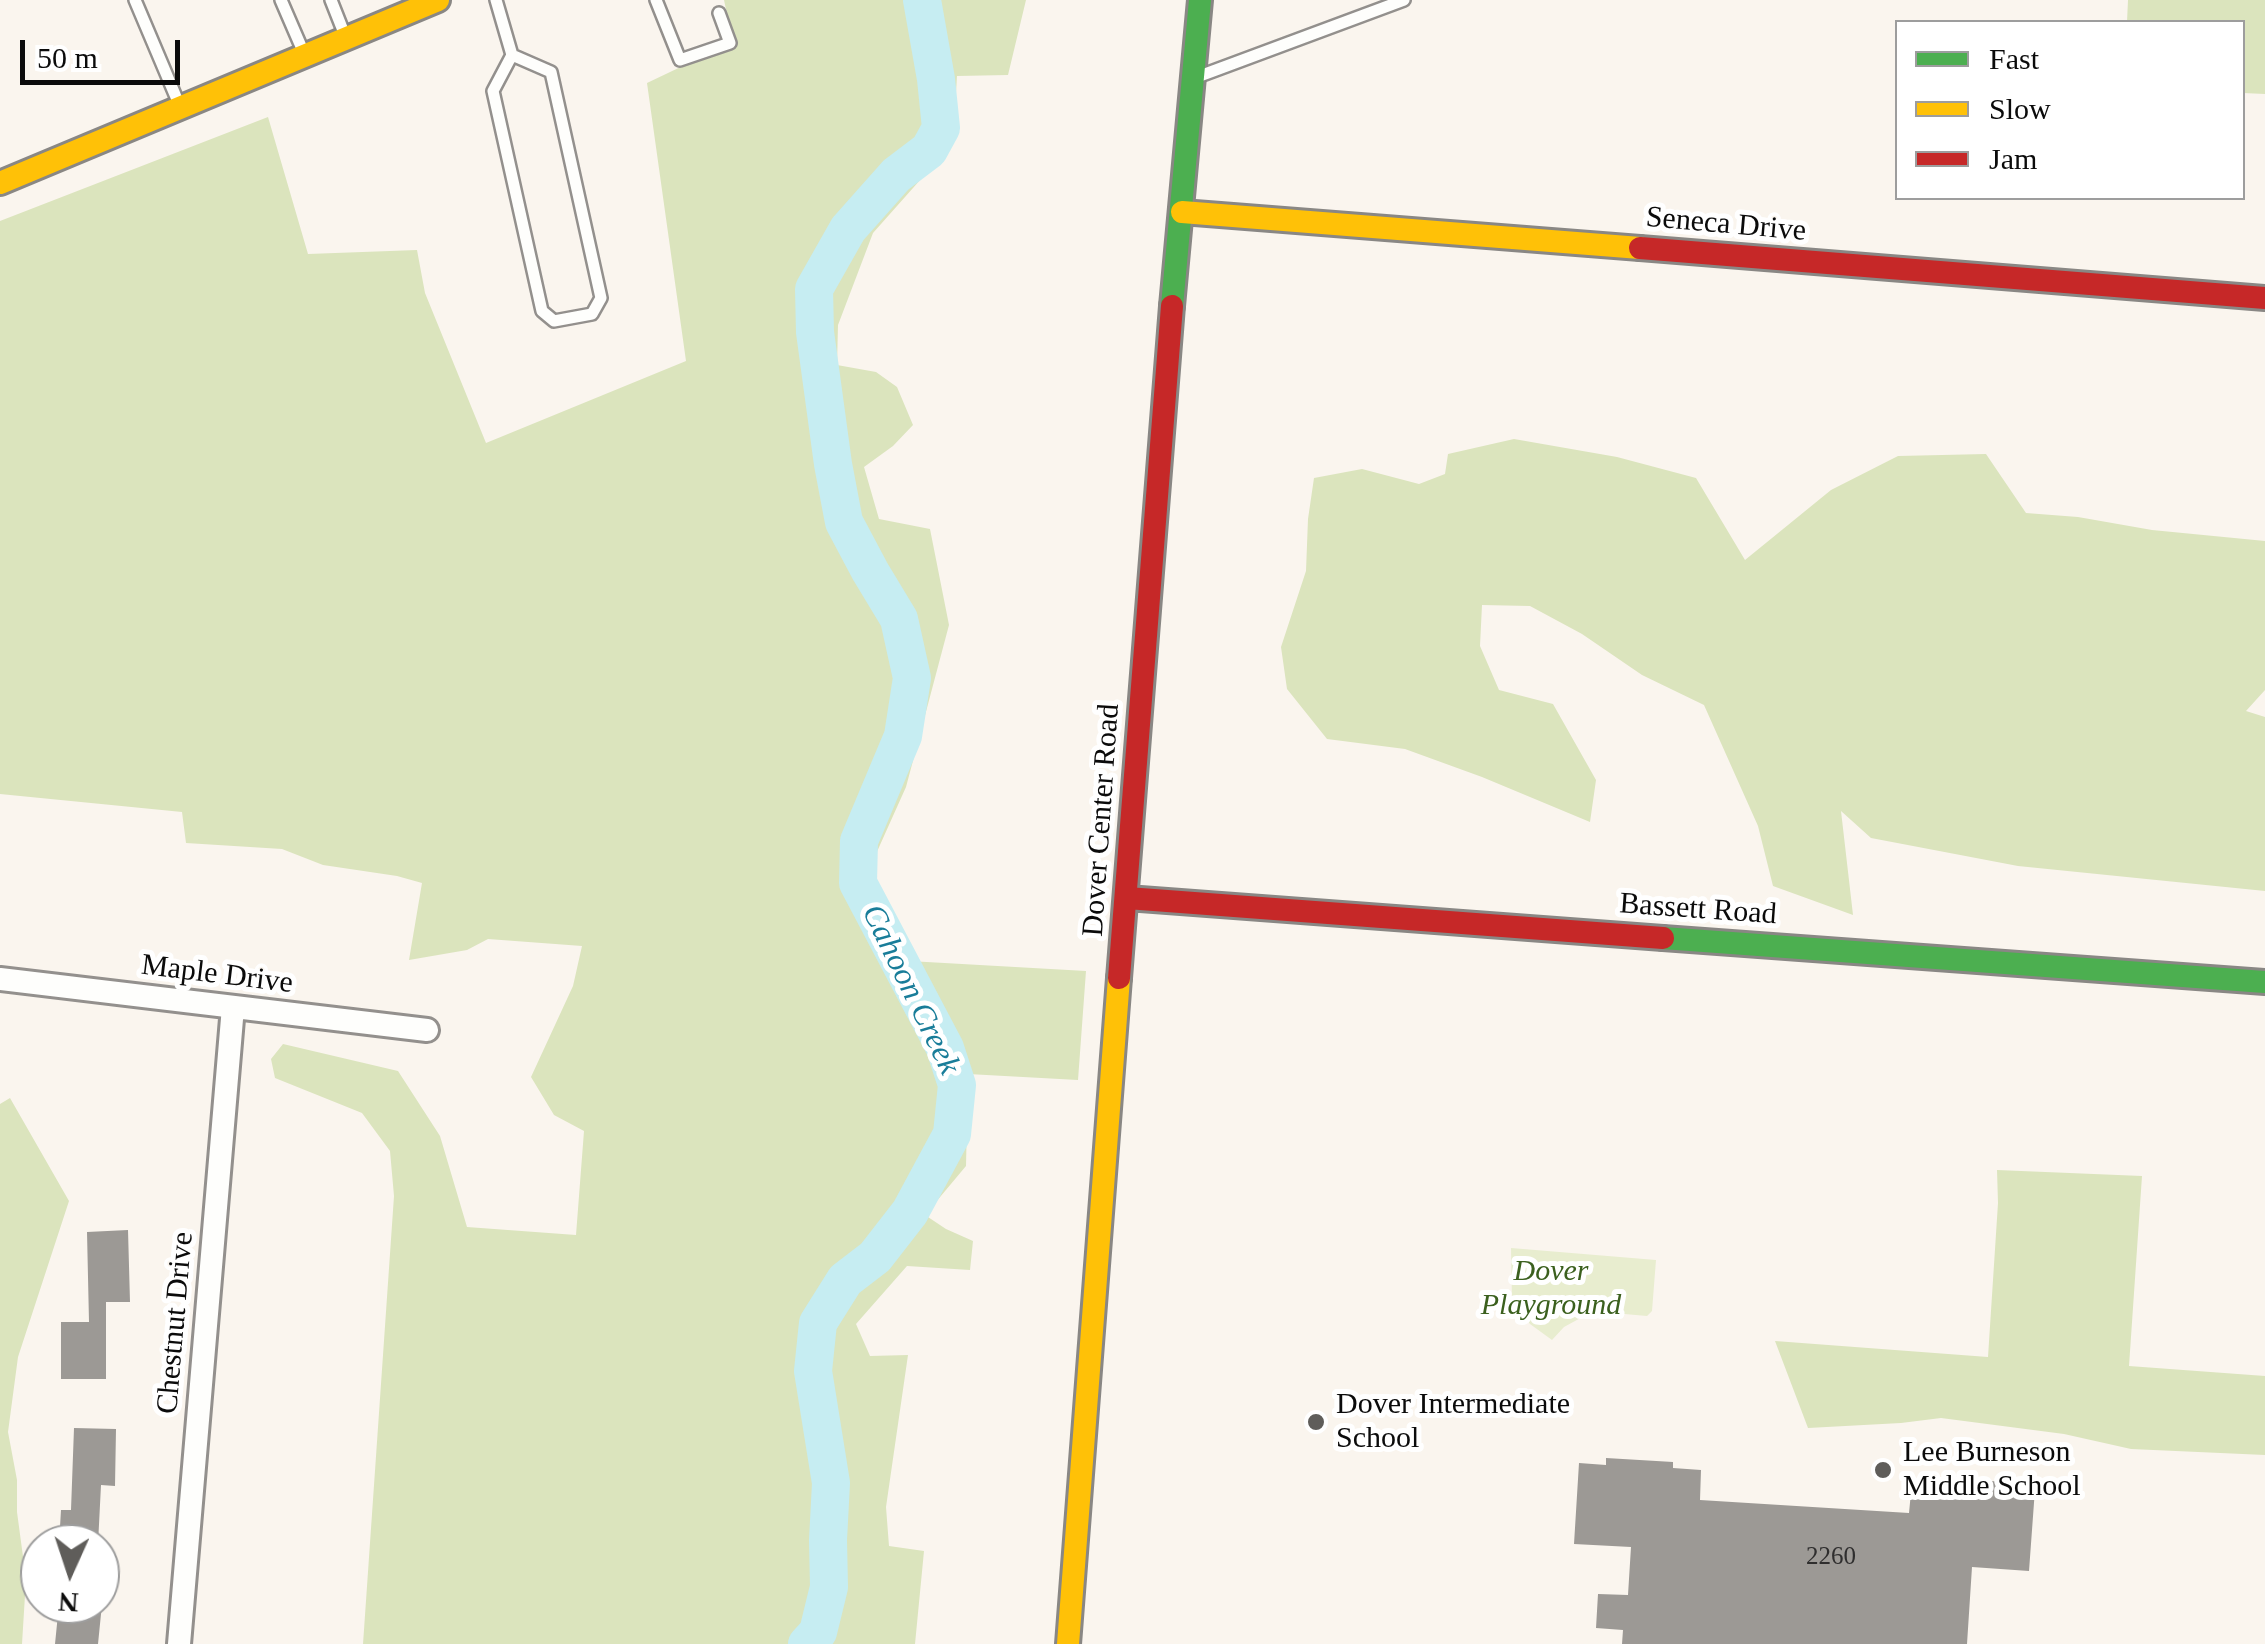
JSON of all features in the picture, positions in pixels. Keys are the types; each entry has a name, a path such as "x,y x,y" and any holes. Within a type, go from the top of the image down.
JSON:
{"street":[{"path":"0,183 346,38 397,8 438,0"},
{"name":"Dover Center Road","path":"1068,1644 1169,336 1200,0"},
{"name":"Seneca Drive","path":"1182,212 2265,298"},
{"name":"Bassett Road","path":"1127,898 2265,982"},
{"name":"Maple Drive","path":"0,979 426,1030"},
{"name":"Chestnut Drive","path":"179,1644 234,1007"}],"lane":[{"path":"134,0 180,108"},
{"path":"281,0 304,56"},
{"path":"331,0 346,38"},
{"path":"496,0 512,55 493,91 542,312 554,321 592,314 601,298 551,72 512,55"},
{"path":"656,0 680,60 730,43 719,13"},
{"path":"1193,78 1404,0"}],"green space":[{"path":"724,0 1026,0 1008,75 957,76 953,143 873,233 838,325 837,365 876,372 897,387 913,425 864,467 879,519 930,529 949,625 906,787 871,865 909,961 1086,971 1078,1080 968,1074 966,1166 925,1215 973,1241 970,1270 907,1266 856,1324 870,1356 908,1355 886,1507 889,1546 924,1551 915,1644 363,1644 394,1196 390,1151 362,1113 275,1078 271,1059 283,1044 398,1071 440,1136 467,1227 576,1235 584,1131 554,1115 531,1077 573,986 582,946 488,939 467,950 409,960 422,883 323,865 282,849 186,843 182,812 0,794 0,221 268,117 308,254 417,250 425,293 486,443 686,361 647,83 733,42"},
{"path":"2128,0 2265,0 2265,94 2245,93 2245,20 2127,20"},
{"path":"1514,439 1617,457 1696,478 1745,560 1831,490 1898,456 1986,454 2026,513 2265,541 2265,690 2246,711 2265,717 2265,891 2018,866 1871,838 1841,811 1853,915 1773,886 1758,826 1704,705 1642,675 1582,634 1530,606 1482,605 1480,646 1499,690 1553,704 1596,780 1590,822 1405,749 1327,739 1287,689 1281,647 1306,571 1314,478 1362,469 1419,484 1445,474 1448,454"},
{"path":"10,1098 69,1201 18,1357 8,1432 17,1480 22,1644 0,1644 0,1104"},
{"path":"1997,1170 2142,1176 2129,1366 2265,1376 2265,1455 2131,1449 2064,1434 1941,1418 1808,1428 1775,1341 1988,1357"},
{"name":"Dover Playground","path":"1511,1248 1656,1260 1652,1311 1647,1316 1602,1312 1586,1315 1564,1327 1552,1340 1530,1324 1512,1301"}],"building":[{"path":"128,1230 130,1302 106,1302 106,1379 61,1379 61,1322 89,1322 87,1232"},
{"path":"74,1428 116,1429 115,1486 101,1485 99,1524 60,1524 61,1510 71,1510"},
{"path":"1606,1458 1673,1462 1673,1468 1701,1470 1700,1500 1909,1513 1912,1482 1940,1484 1940,1478 2007,1482 2007,1488 2035,1489 2029,1571 1972,1567 1967,1644 1622,1644 1623,1630 1596,1628 1598,1594 1628,1595 1631,1547 1574,1544 1579,1463 1606,1465"},
{"path":"57,1624 100,1624 98,1644 55,1644"}],"waterway":[{"name":"Cahoon Creek","path":"807,1644 818,1632 829,1587 831,1483 813,1371 818,1323 845,1280 875,1257 910,1212 952,1134 957,1085 945,1048 858,883 859,841 903,736 912,678 899,619 844,522 815,332 814,289 848,229 896,175 929,150 941,128 922,0"}],"traffic: fast":[{"path":"1172,306 1200,0"},
{"path":"1663,938 2265,982"}],"traffic: slow":[{"path":"0,183 438,0"},
{"path":"1182,212 1640,248"},
{"path":"1068,1644 1119,978"}],"traffic: jam":[{"path":"1640,248 2265,298"},
{"path":"1119,978 1172,306"},
{"path":"1127,898 1663,938"}],"place":[{"name":"Dover Intermediate School","path":"1316,1422"},
{"name":"Lee Burneson Middle School","path":"1883,1470"}]}
